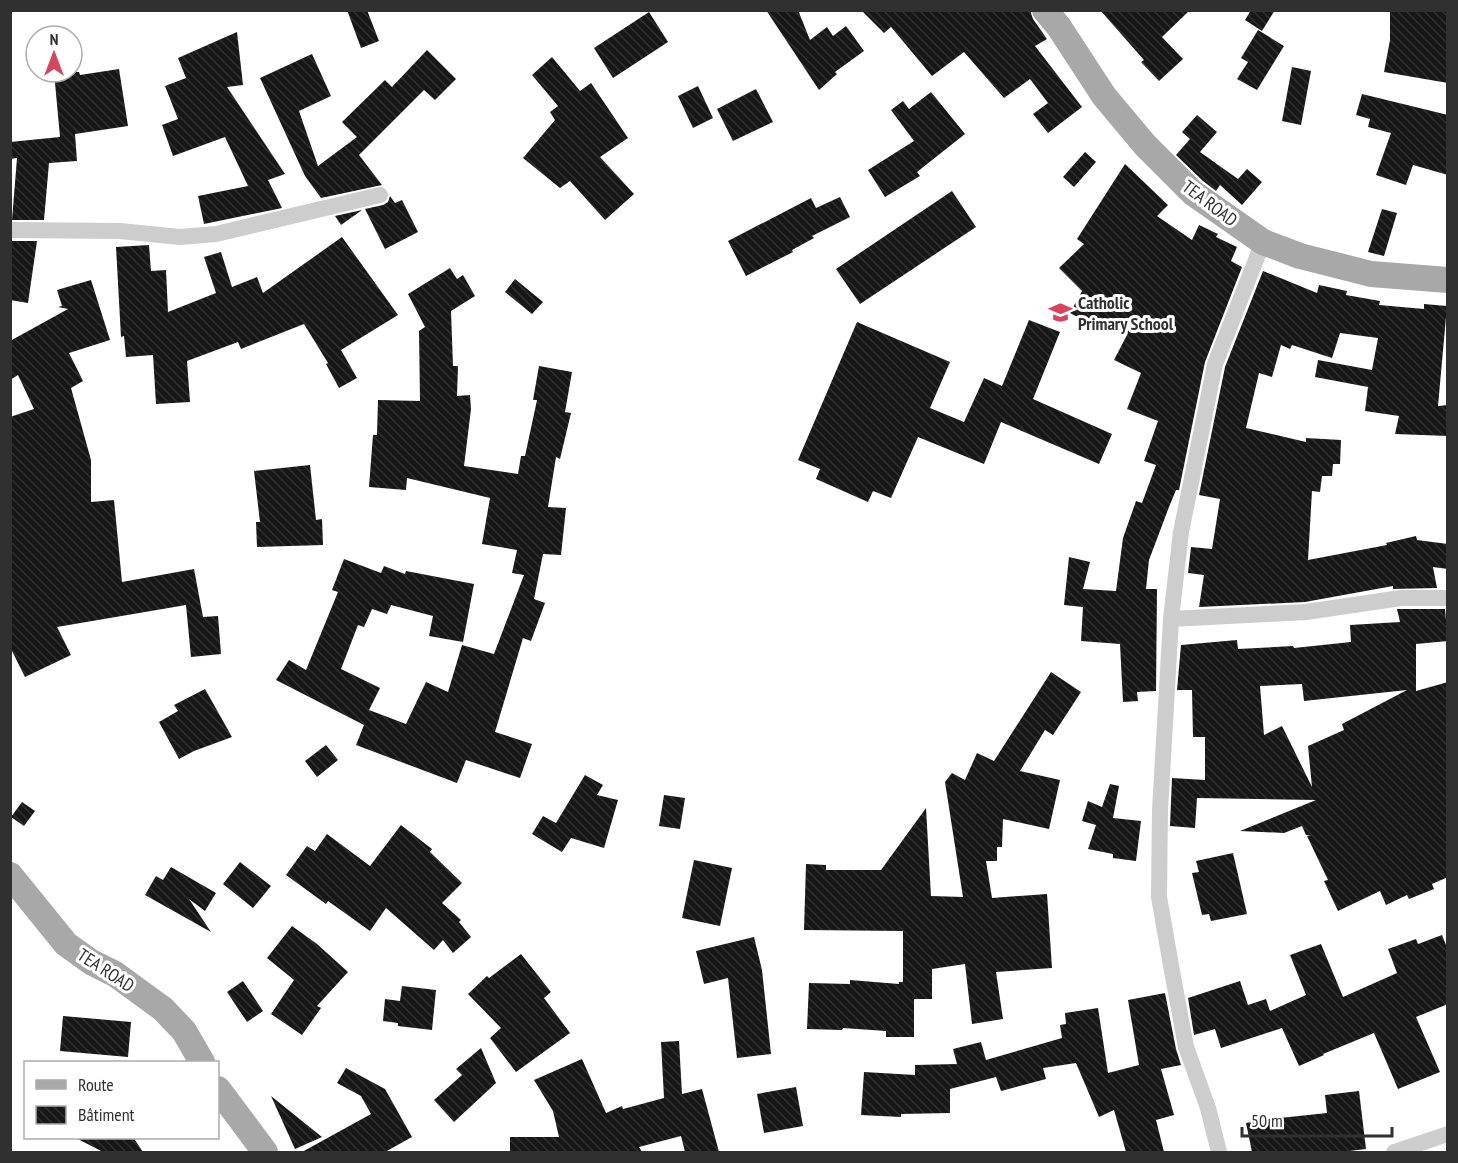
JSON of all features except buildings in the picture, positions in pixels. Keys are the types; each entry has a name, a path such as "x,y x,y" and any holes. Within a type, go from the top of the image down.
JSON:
{"main road":[{"name":"TEA ROAD","path":"1045,10 1059,27 1104,96 1145,145 1193,193 1263,242 1300,256 1371,274 1448,280"},
{"name":"TEA ROAD","path":"10,875 66,944 91,962 115,974 163,1009 184,1031 201,1061"},
{"path":"219,1090 265,1152"}],"street":[{"path":"10,230 120,231 180,237 216,234 380,195"},
{"path":"1219,1152 1208,1108 1186,1047 1159,897 1160,810 1171,619 1181,532 1215,364 1263,242"},
{"path":"1171,619 1306,612 1401,598 1448,598"},
{"path":"1394,1152 1448,1134"}],"place":[{"name":"Catholic Primary School","path":"1060,312"}]}
